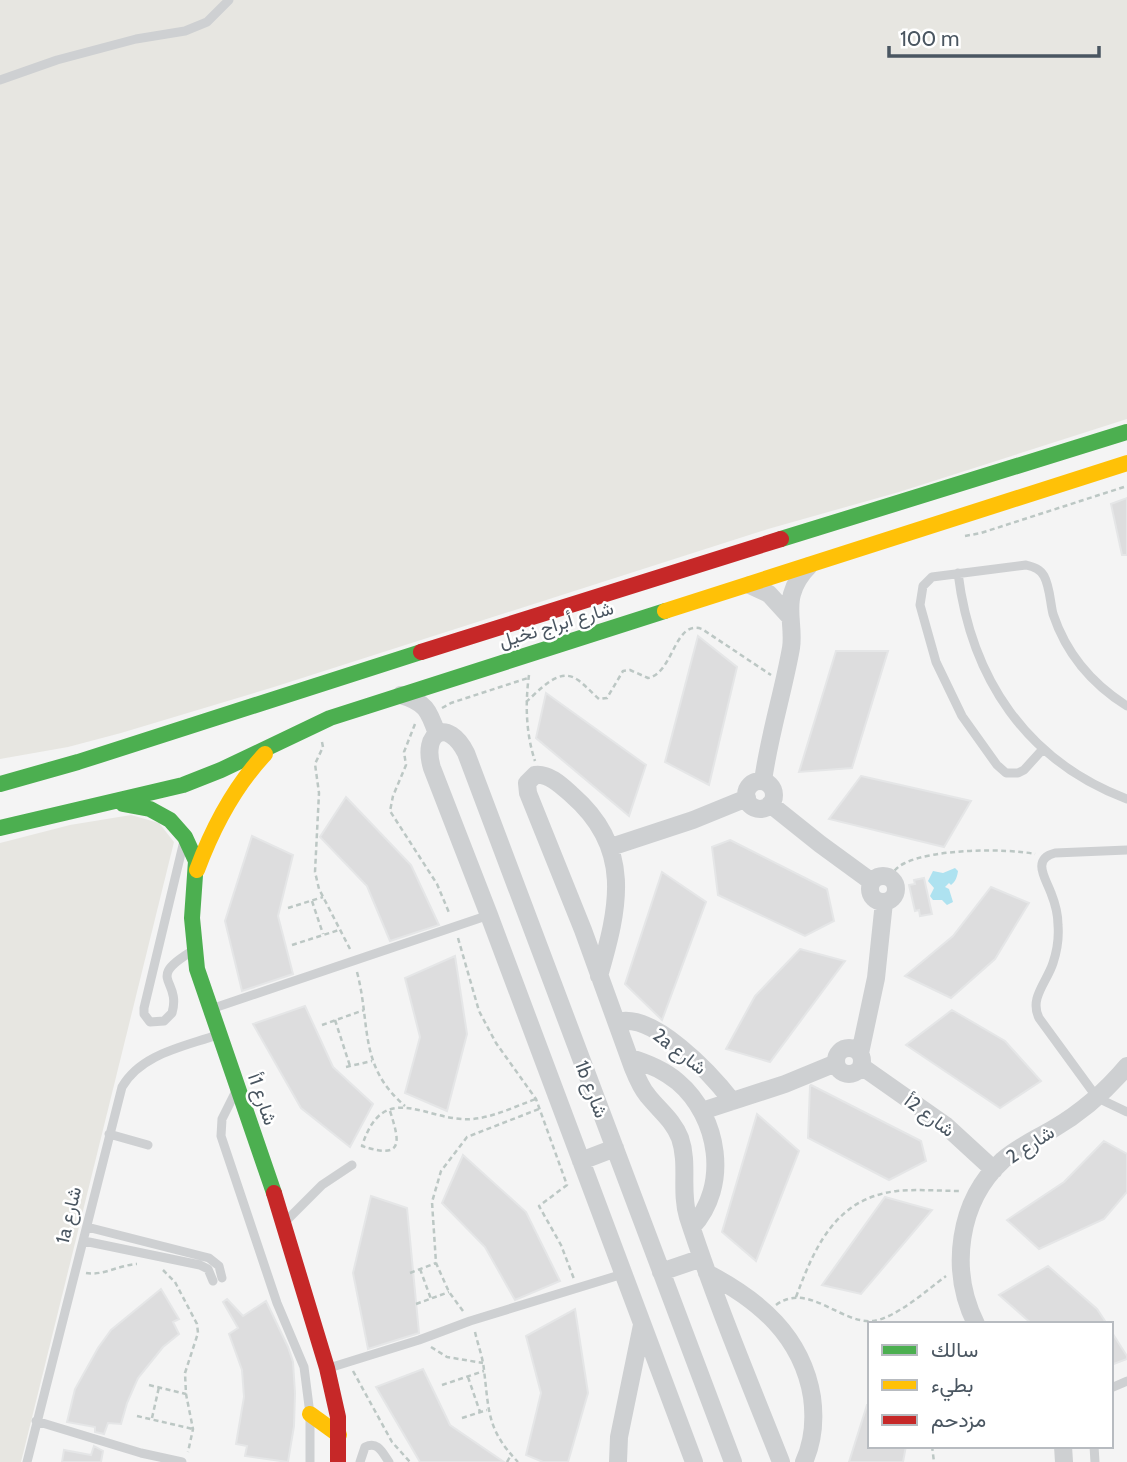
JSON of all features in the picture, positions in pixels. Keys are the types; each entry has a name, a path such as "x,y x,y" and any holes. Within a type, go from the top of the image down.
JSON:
{"street":[{"name":"شارع أبراج نخيل","path":"0,784 90,758 670,572 1127,432"},
{"name":"شارع أبراج نخيل","path":"0,828 106,806 210,775 315,724 1127,463"},
{"path":"763,781 791,646 792,595 795,584 809,566"},
{"path":"750,585 760,588 777,600 790,617"},
{"path":"401,695 419,702 434,713 444,681"},
{"name":"1b شارع","path":"434,713 439,733"},
{"name":"1b شارع","path":"439,733 430,743 429,760 694,1462"},
{"name":"1b شارع","path":"439,733 453,735 466,753 733,1462"},
{"path":"197,870 227,803 248,773 273,746"},
{"path":"599,976 613,927 617,900 611,847 596,822 562,786 540,775 530,778 527,788 630,1058 642,1087 666,1114 681,1140 684,1155 684,1199 692,1227 781,1462"},
{"path":"763,781 772,789 774,797 770,804 759,808 751,805 747,799 750,785 763,781"},
{"path":"611,847 747,799"},
{"name":"شارع 1أ","path":"106,806 128,804 150,809 170,820 185,837 193,853 197,870 192,902 194,950 201,988 284,1222 327,1368 335,1400 339,1435 338,1462"},
{"path":"702,1111 785,1084 836,1063 838,1068 847,1074 858,1071 876,978 884,902 872,896 870,886 880,879 770,804"},
{"name":"2a شارع","path":"617,1022 636,1021 678,1047 716,1080 732,1101"},
{"path":"630,1058 656,1068 679,1083 702,1111 710,1129 716,1168 710,1198 692,1227"},
{"name":"شارع 2أ","path":"860,1060 946,1125 994,1170"},
{"name":"شارع 2","path":"975,1322 965,1297 960,1266 964,1228 978,1192 994,1170 1017,1149 1069,1119 1098,1097 1127,1066"},
{"path":"580,1161 615,1148"},
{"path":"661,1272 705,1266 766,1312 782,1328 804,1365 810,1386 813,1431 804,1462"},
{"path":"618,1462 619,1437 642,1325"},
{"path":"310,1414 339,1435"}],"lane":[{"path":"0,80 37,66 124,42 185,32 207,22 229,0"},
{"path":"1043,749 1018,773 1006,773 1001,770 962,716 948,690 927,634 920,605 920,592 926,581 932,577 1026,565 1039,570 1046,580 1057,624 1070,651 1100,686 1127,706"},
{"path":"958,573 968,630 990,682 1017,721 1043,749 1089,782 1127,798"},
{"path":"185,837 144,1009 150,1022 164,1021 172,1013 174,1007 167,980 168,969 194,950"},
{"path":"1127,850 1055,853 1042,861 1041,871 1056,908 1058,942 1048,976 1037,996 1036,1013 1098,1097 1127,1112"},
{"path":"210,1010 489,915"},
{"name":"1a شارع","path":"27,1462 122,1087 139,1065 218,1035"},
{"path":"237,1088 222,1119 221,1136 276,1303 304,1367 310,1414 310,1462"},
{"path":"109,1134 148,1145"},
{"path":"284,1222 322,1185 352,1165"},
{"path":"84,1241 200,1265 218,1280 219,1266 209,1258 87,1227"},
{"path":"327,1368 623,1274"},
{"path":"36,1422 141,1453 184,1462"},
{"path":"359,1462 365,1447 374,1445 379,1447 389,1462"}],"path":[{"path":"526,702 556,677 566,675 576,678 599,699 607,698 626,670 648,678 659,674 685,631 694,627 702,629 782,683"},
{"path":"534,653 526,702 530,739 540,775"},
{"path":"528,677 451,703 418,719 404,752 406,765 390,811 437,884 454,927 479,1011 496,1043 536,1099 567,1185 539,1206 561,1245 577,1289"},
{"path":"315,724 323,747 315,764 319,793 314,863 316,881 354,961 372,1062 388,1089 405,1106 441,1116 474,1119 536,1099"},
{"path":"880,879 906,862 942,854 1029,853 1037,855 1042,861"},
{"path":"288,908 323,898"},
{"path":"312,901 323,935"},
{"path":"292,945 340,930"},
{"path":"322,1025 364,1010"},
{"path":"335,1020 348,1066 372,1062"},
{"path":"390,1111 398,1136 397,1144 391,1150 384,1151 362,1146 373,1122 390,1111 405,1106"},
{"path":"518,1462 496,1434 487,1409 483,1363 470,1321 449,1292 436,1264 432,1202 441,1171 467,1137 539,1109"},
{"path":"796,1297 808,1264 825,1233 837,1220 858,1205 881,1194 899,1191 978,1192"},
{"path":"76,1270 97,1275 125,1265 144,1264"},
{"path":"410,1273 436,1264"},
{"path":"766,1312 781,1301 796,1297 811,1300 859,1320 875,1322 890,1315 960,1266"},
{"path":"158,1267 175,1282 197,1324 198,1333 185,1373 193,1429 184,1462"},
{"path":"420,1269 430,1298"},
{"path":"416,1304 449,1292"},
{"path":"419,1340 447,1357 483,1363"},
{"path":"348,1362 392,1442 410,1462"},
{"path":"442,1385 484,1371"},
{"path":"468,1377 480,1412"},
{"path":"149,1385 186,1394"},
{"path":"152,1419 159,1387"},
{"path":"462,1418 487,1409"},
{"path":"137,1416 193,1429"},
{"path":"508,1462 511,1455"}],"sand":[{"path":"0,0 1127,0 1127,419 899,492 768,529 274,687 68,747 0,759"},
{"path":"131,815 159,823 174,842 21,1462 0,1462 0,843 70,825"}],"water":[{"path":"955,868 958,871 955,880 945,887 949,889 953,902 947,905 942,900 933,900 930,896 934,888 928,881 933,871 943,873"}],"building":[{"path":"1127,498 1127,555 1122,555 1111,504"},
{"path":"698,636 737,667 709,785 665,762"},
{"path":"836,651 888,651 852,768 799,772"},
{"path":"546,693 646,765 629,816 536,738"},
{"path":"861,776 971,801 944,847 829,819"},
{"path":"346,797 411,865 439,925 390,941 367,886 320,837"},
{"path":"252,836 293,855 278,916 293,974 242,991 225,921"},
{"path":"730,840 827,889 834,921 805,936 718,895 712,847"},
{"path":"662,872 706,902 662,1020 625,984"},
{"path":"924,878 932,914 920,916 919,910 915,911 909,885 915,884 914,880"},
{"path":"991,887 1029,903 995,959 951,998 905,976 953,936"},
{"path":"800,949 845,961 770,1062 726,1049 755,996"},
{"path":"455,956 467,1034 447,1111 405,1093 420,1037 405,978"},
{"path":"305,1006 333,1067 373,1104 350,1147 301,1108 253,1024"},
{"path":"952,1010 1005,1041 1041,1081 1000,1108 906,1045"},
{"path":"811,1085 921,1141 926,1161 889,1180 808,1138"},
{"path":"757,1114 799,1151 756,1261 722,1232"},
{"path":"1104,1141 1127,1154 1127,1192 1104,1219 1039,1249 1007,1220 1064,1182"},
{"path":"463,1155 526,1212 560,1281 515,1300 485,1247 442,1203"},
{"path":"371,1196 407,1208 419,1333 368,1349 353,1273"},
{"path":"885,1197 932,1210 861,1294 822,1285"},
{"path":"1048,1266 1097,1309 1106,1322 1030,1322 999,1295"},
{"path":"161,1289 179,1319 173,1322 179,1334 163,1347 138,1378 121,1424 108,1423 104,1434 95,1432 95,1427 67,1422 75,1389 98,1348 111,1330"},
{"path":"227,1299 243,1316 266,1301 288,1347 293,1362 295,1393 294,1426 288,1462 245,1456 247,1446 236,1444 244,1397 242,1370 229,1334 238,1328 223,1302"},
{"path":"575,1309 588,1393 568,1462 543,1462 526,1455 541,1393 526,1336"},
{"path":"1113,1334 1127,1356 1127,1359 1113,1364"},
{"path":"423,1369 450,1425 504,1462 420,1462 376,1387"},
{"path":"868,1405 868,1448 906,1448 903,1462 849,1462"},
{"path":"94,1446 103,1451 101,1462 62,1462 64,1450 91,1455"}],"traffic: fast":[{"path":"781,539 1127,432"},
{"path":"0,828 183,785 221,770 330,718 665,611"},
{"path":"0,784 78,762 421,652"},
{"path":"123,804 150,809 170,820 185,837 196,861 192,918 197,969 274,1193"}],"traffic: slow":[{"path":"665,611 1127,463"},
{"path":"197,870 225,809 243,780 265,754"},
{"path":"310,1414 339,1435"}],"traffic: jam":[{"path":"421,652 781,539"},
{"path":"274,1193 327,1368 338,1417 338,1462"}]}
